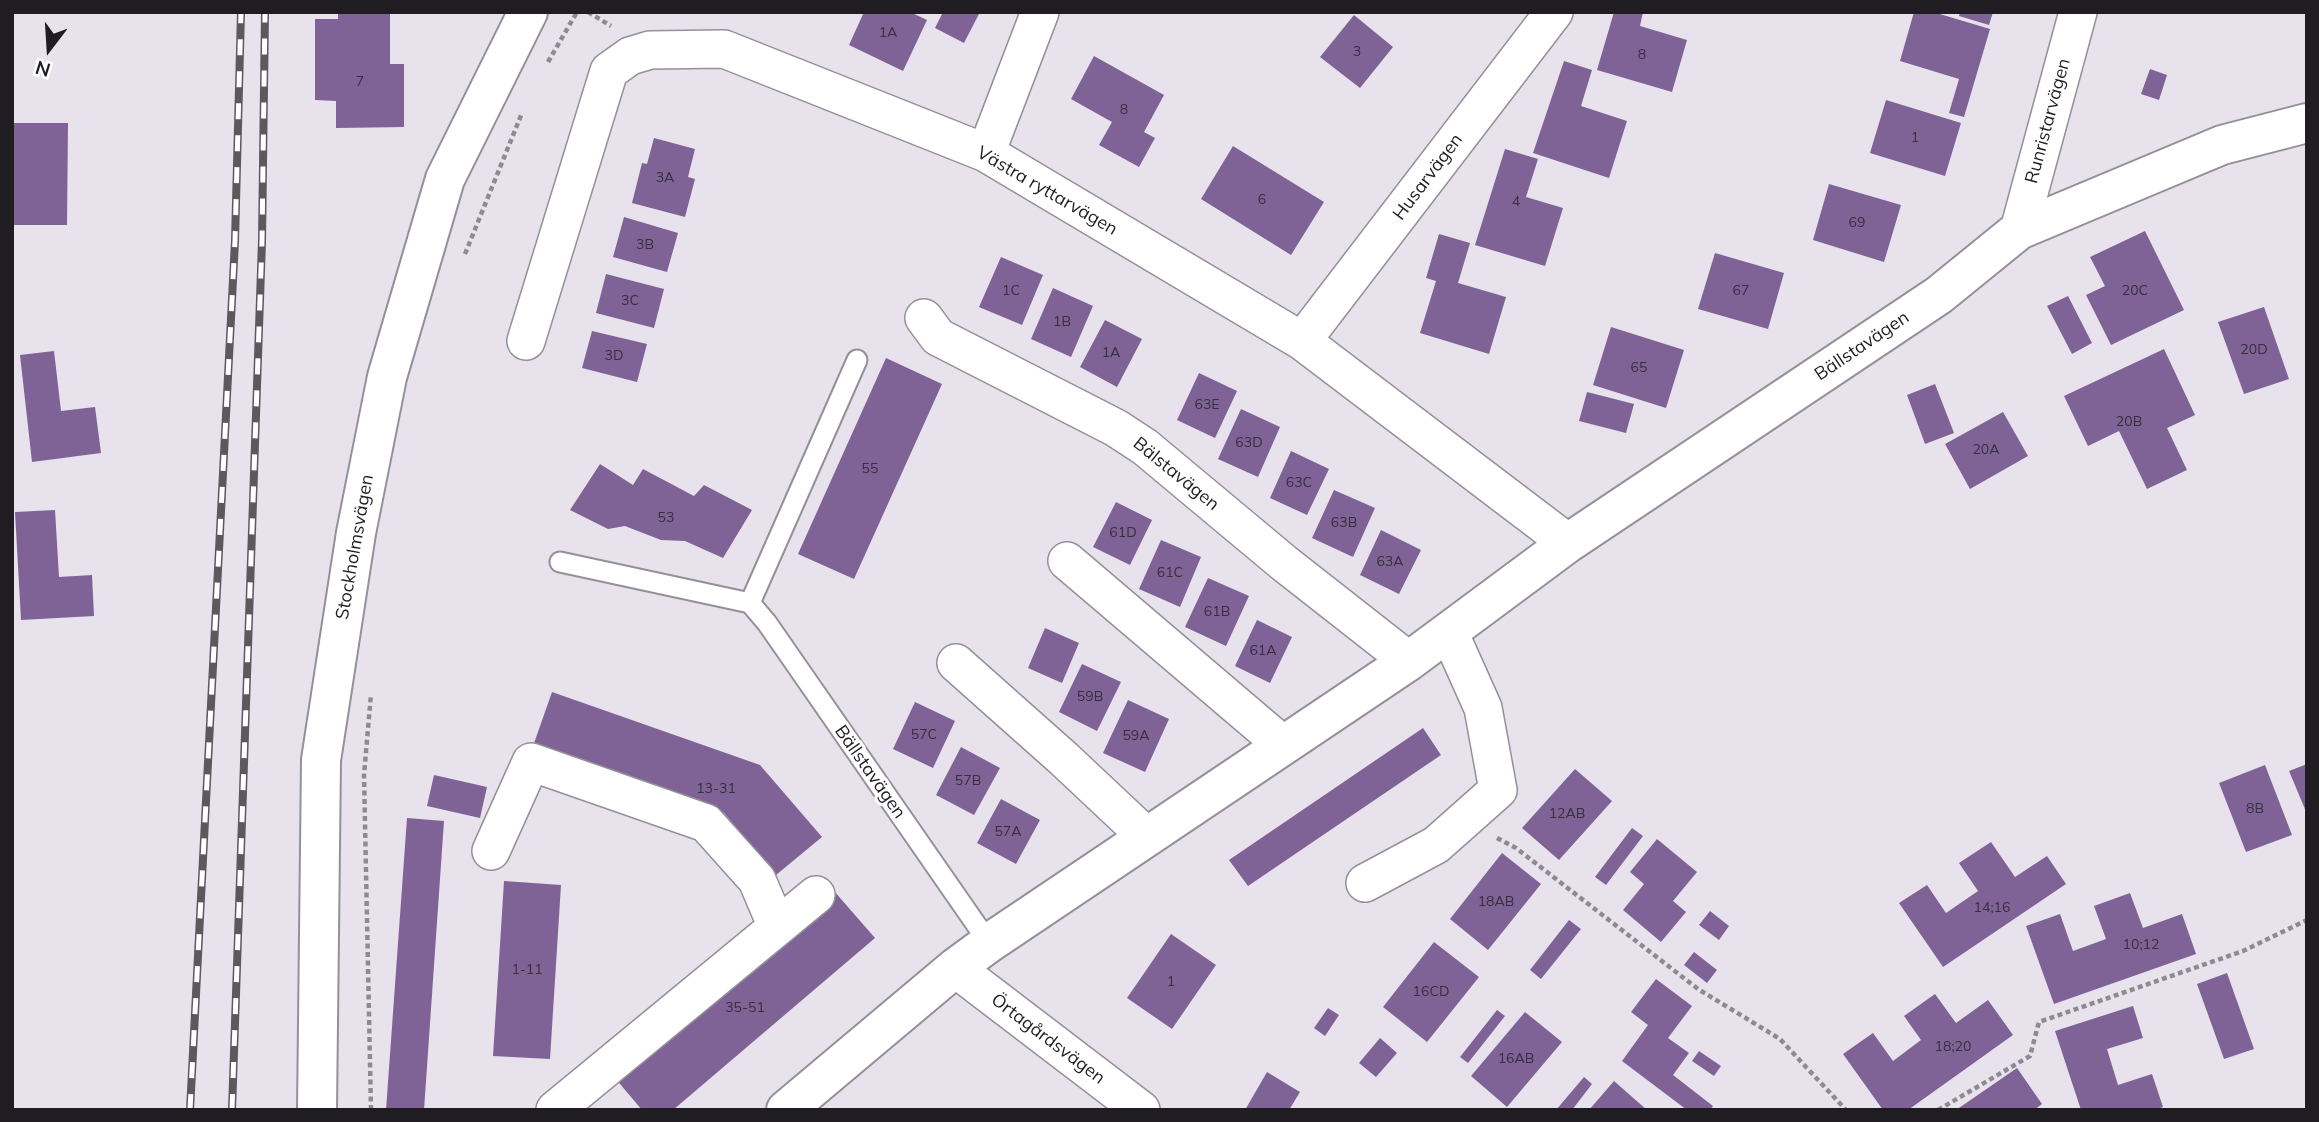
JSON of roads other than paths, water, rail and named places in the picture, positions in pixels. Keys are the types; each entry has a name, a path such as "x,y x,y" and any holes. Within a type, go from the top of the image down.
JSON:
{"street":[{"name":"Stockholmsvägen","path":"317,1110 321,760 356,533 387,377 445,179 528,12"},
{"path":"986,153 1040,12"},
{"name":"Husarvägen","path":"1302,341 1554,12"},
{"name":"Runristarvägen","path":"2019,230 2078,12"},
{"name":"Västra ryttarvägen","path":"526,341 609,71 631,57 650,50 723,49 986,153 1302,341 1569,543"},
{"name":"Bällstavägen","path":"786,1110 955,968 989,943 1409,661 1569,543 1939,295 2019,230 2222,145 2307,123"},
{"name":"Bälstavägen","path":"924,318 938,337 1116,428 1145,447 1283,563 1409,661"},
{"path":"1067,561 1283,746"},
{"path":"1365,883 1436,845 1498,790 1483,708 1449,632"},
{"path":"956,663 1065,759 1147,837"},
{"path":"491,851 531,762 706,823 757,880 777,928"},
{"path":"555,1110 816,895"},
{"name":"Örtagårdsvägen","path":"955,968 1140,1110"}],"lane":[{"path":"560,562 750,603 857,360"},
{"name":"Bällstavägen","path":"750,603 767,623 989,943"}],"railway":[{"path":"190,1110 235,241 241,12"},
{"path":"232,1110 262,241 265,12"}]}
